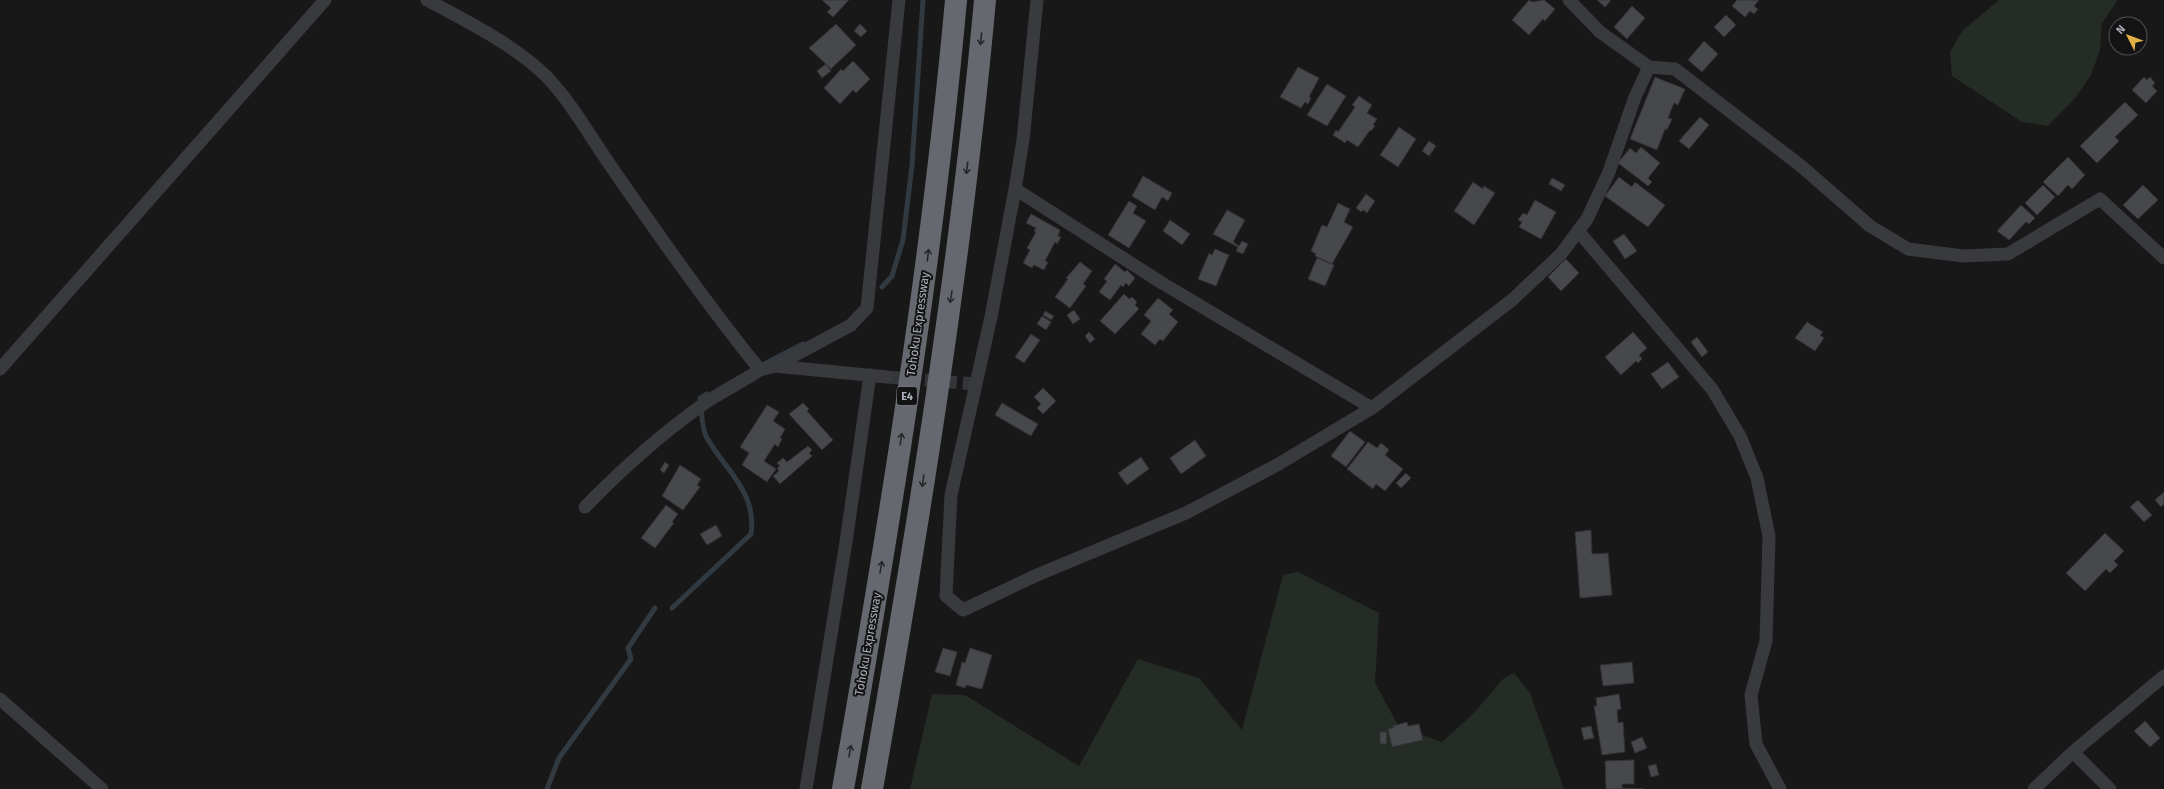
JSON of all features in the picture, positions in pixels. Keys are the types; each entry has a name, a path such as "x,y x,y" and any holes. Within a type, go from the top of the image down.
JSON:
{"highway":[{"name":"Tohoku Expressway","path":"843,789 886,540 923,292 949,75 956,0"},
{"name":"E4","path":"872,789 913,549 952,289 978,78 984,0"}],"street":[{"path":"0,369 325,0"},
{"path":"427,0 478,28 532,63 547,77 574,110 607,161 705,299 760,369"},
{"path":"775,366 851,325 867,308 899,0"},
{"path":"1036,0 1028,100 1015,189 991,317 951,495 946,596 963,610 1037,575 1186,513 1277,465 1372,408 1512,300 1561,254 1579,232 1609,172 1635,97 1649,67"},
{"path":"1569,0 1600,32 1649,67 1675,69 1801,166 1870,226 1908,249 1963,256 2008,254 2100,199 2164,258"},
{"path":"1015,189 1162,283 1372,408"},
{"path":"1579,232 1712,389 1740,436 1758,478 1769,536 1766,641 1751,695 1756,744 1780,789"},
{"path":"585,507 635,457 709,400 760,369 775,366 887,377"},
{"path":"806,789 846,542 870,375"},
{"path":"2034,789 2073,752 2164,676"},
{"path":"0,700 102,789"},
{"path":"2073,752 2110,789"}],"shaded area":[{"path":"1999,0 2118,0 2102,23 2100,50 2091,75 2076,97 2048,126 2022,122 1952,76 1950,52 1962,31"},
{"path":"1298,572 1379,613 1375,683 1399,727 1442,742 1473,714 1503,679 1514,673 1530,693 1564,789 910,789 932,694 965,695 1079,766 1138,659 1199,678 1242,730 1283,575"}],"building":[{"path":"822,0 849,0 833,17 827,12 831,8"},
{"path":"1529,0 1532,2 1544,0 1555,9 1545,21 1543,19 1529,35 1512,20"},
{"path":"1597,0 1611,0 1605,7"},
{"path":"1737,0 1759,0 1754,6 1758,9 1754,14 1750,11 1745,17 1732,6"},
{"path":"1632,6 1645,18 1627,39 1614,27"},
{"path":"1726,15 1736,25 1724,37 1714,27"},
{"path":"836,24 856,45 831,69 809,48"},
{"path":"860,24 867,31 861,37 854,31"},
{"path":"1704,41 1718,54 1702,72 1688,60"},
{"path":"853,61 870,79 856,93 853,90 840,104 824,88 841,69 843,71"},
{"path":"826,64 831,71 822,78 817,71"},
{"path":"1298,67 1319,78 1309,97 1311,98 1308,104 1305,102 1301,108 1280,97"},
{"path":"1655,77 1685,89 1678,105 1674,103 1668,118 1672,119 1667,130 1665,129 1657,150 1630,139"},
{"path":"2144,77 2147,80 2150,77 2155,83 2152,86 2157,91 2146,103 2132,90"},
{"path":"1327,84 1346,96 1327,126 1307,115"},
{"path":"1359,96 1372,105 1367,113 1377,119 1373,125 1375,126 1371,131 1370,130 1358,147 1347,140 1345,143 1333,135 1336,130 1338,132 1355,107 1352,105"},
{"path":"2125,102 2138,115 2115,137 2119,141 2097,163 2080,146"},
{"path":"1700,117 1709,125 1689,149 1679,141"},
{"path":"1399,127 1416,139 1398,167 1380,155"},
{"path":"1429,141 1436,146 1429,156 1422,151"},
{"path":"1641,147 1660,163 1648,178 1652,182 1648,186 1618,163 1630,148 1636,153"},
{"path":"2068,157 2085,175 2072,189 2068,185 2058,196 2043,182"},
{"path":"1143,176 1172,193 1168,201 1162,197 1155,210 1132,196"},
{"path":"1619,177 1632,187 1635,182 1665,205 1648,227 1605,196"},
{"path":"1552,178 1565,185 1561,191 1549,184"},
{"path":"1473,182 1483,189 1484,186 1495,193 1474,225 1454,211"},
{"path":"2043,185 2055,197 2037,215 2025,203"},
{"path":"2143,185 2158,200 2138,219 2123,205"},
{"path":"1366,194 1375,201 1367,213 1363,210 1361,212 1356,208"},
{"path":"1535,200 1556,212 1541,239 1519,227 1522,222 1518,220 1523,213 1527,215"},
{"path":"1129,201 1137,206 1133,213 1146,221 1129,248 1108,235"},
{"path":"1338,203 1350,209 1344,222 1353,227 1332,264 1315,256 1316,254 1311,251 1322,225 1327,227"},
{"path":"2021,205 2035,218 2029,224 2026,222 2009,240 1997,231"},
{"path":"1227,210 1245,220 1233,242 1239,246 1242,241 1248,244 1243,254 1236,251 1238,247 1213,234"},
{"path":"1031,214 1060,230 1058,236 1061,237 1057,244 1055,242 1045,261 1048,262 1044,270 1034,265 1032,268 1023,263 1030,250 1027,248 1036,232 1034,231 1036,228 1026,223"},
{"path":"1170,220 1190,234 1182,245 1163,231"},
{"path":"1624,234 1637,251 1625,259 1613,241"},
{"path":"1215,249 1229,255 1216,286 1198,279 1209,253 1212,255"},
{"path":"1317,258 1334,265 1325,286 1308,279"},
{"path":"1566,259 1579,273 1561,291 1548,277"},
{"path":"1080,262 1092,271 1083,284 1086,286 1070,308 1055,297 1068,279 1066,278"},
{"path":"1115,264 1125,272 1127,270 1135,278 1129,286 1126,283 1123,287 1121,285 1110,300 1099,292 1107,281 1104,279"},
{"path":"1124,294 1129,299 1132,297 1137,302 1135,305 1139,309 1115,334 1100,321"},
{"path":"1158,298 1173,310 1169,314 1178,322 1163,341 1160,339 1155,345 1141,334 1151,321 1144,315"},
{"path":"1074,310 1080,319 1073,324 1067,315"},
{"path":"1045,311 1054,316 1051,320 1043,315"},
{"path":"1042,316 1051,322 1046,330 1037,324"},
{"path":"1807,322 1823,332 1820,335 1824,338 1815,351 1795,338"},
{"path":"1089,332 1095,339 1090,343 1085,336"},
{"path":"1633,332 1647,348 1639,355 1642,359 1638,363 1636,361 1621,375 1605,357"},
{"path":"1031,334 1040,340 1024,363 1015,357"},
{"path":"1697,337 1708,352 1702,357 1691,342"},
{"path":"1668,362 1679,377 1662,389 1651,374"},
{"path":"1043,388 1056,401 1043,414 1037,408 1041,404 1034,397"},
{"path":"803,403 809,409 807,411 833,440 822,450 789,414"},
{"path":"1002,403 1038,424 1031,436 995,415"},
{"path":"767,405 779,412 773,421 785,429 780,438 782,439 778,447 775,444 764,461 776,469 767,482 742,465 749,453 740,447"},
{"path":"1350,431 1365,442 1346,467 1331,456"},
{"path":"1195,440 1206,456 1181,474 1170,458"},
{"path":"1368,442 1377,448 1381,443 1389,450 1385,455 1403,469 1385,491 1376,484 1373,489 1347,469"},
{"path":"808,446 812,450 809,453 812,456 780,484 773,476 779,471 777,468 780,466 777,463 783,458 787,462"},
{"path":"1141,457 1149,469 1127,485 1118,473"},
{"path":"665,462 669,465 664,473 660,470"},
{"path":"680,465 701,479 697,485 700,487 683,510 662,496"},
{"path":"1406,473 1411,478 1401,488 1396,483"},
{"path":"2164,492 2164,504 2161,507 2155,500"},
{"path":"2138,500 2152,515 2144,522 2130,507"},
{"path":"666,505 678,514 672,522 674,523 655,548 641,538"},
{"path":"716,525 722,536 707,545 700,534"},
{"path":"1591,530 1592,554 1608,553 1612,595 1580,598 1575,532"},
{"path":"2105,533 2124,551 2114,561 2118,565 2110,573 2106,569 2085,591 2066,573"},
{"path":"943,648 957,652 950,676 935,672"},
{"path":"970,648 992,655 982,689 966,685 965,688 956,685 962,662 965,663"},
{"path":"1632,662 1634,683 1603,686 1600,665"},
{"path":"1619,694 1621,709 1617,710 1618,723 1623,722 1625,752 1602,755 1594,706 1597,706 1596,698"},
{"path":"2145,721 2160,738 2150,747 2134,731"},
{"path":"1407,722 1408,726 1419,724 1423,740 1392,747 1388,729"},
{"path":"1591,726 1594,738 1584,740 1581,728"},
{"path":"1380,732 1387,732 1386,744 1380,744"},
{"path":"1642,737 1647,748 1635,753 1631,742"},
{"path":"1634,760 1634,784 1622,784 1622,788 1644,789 1606,789 1605,761"},
{"path":"1656,764 1659,775 1651,777 1648,766"}],"waterway":[{"path":"882,287 892,276 903,240 912,165 923,0"},
{"path":"764,364 803,344"},
{"path":"672,608 751,534 752,519 745,494 705,434 700,398 707,394"},
{"path":"547,789 559,758 631,659 628,648 655,608"}],"tunnel":[{"path":"887,377 975,384"}]}
